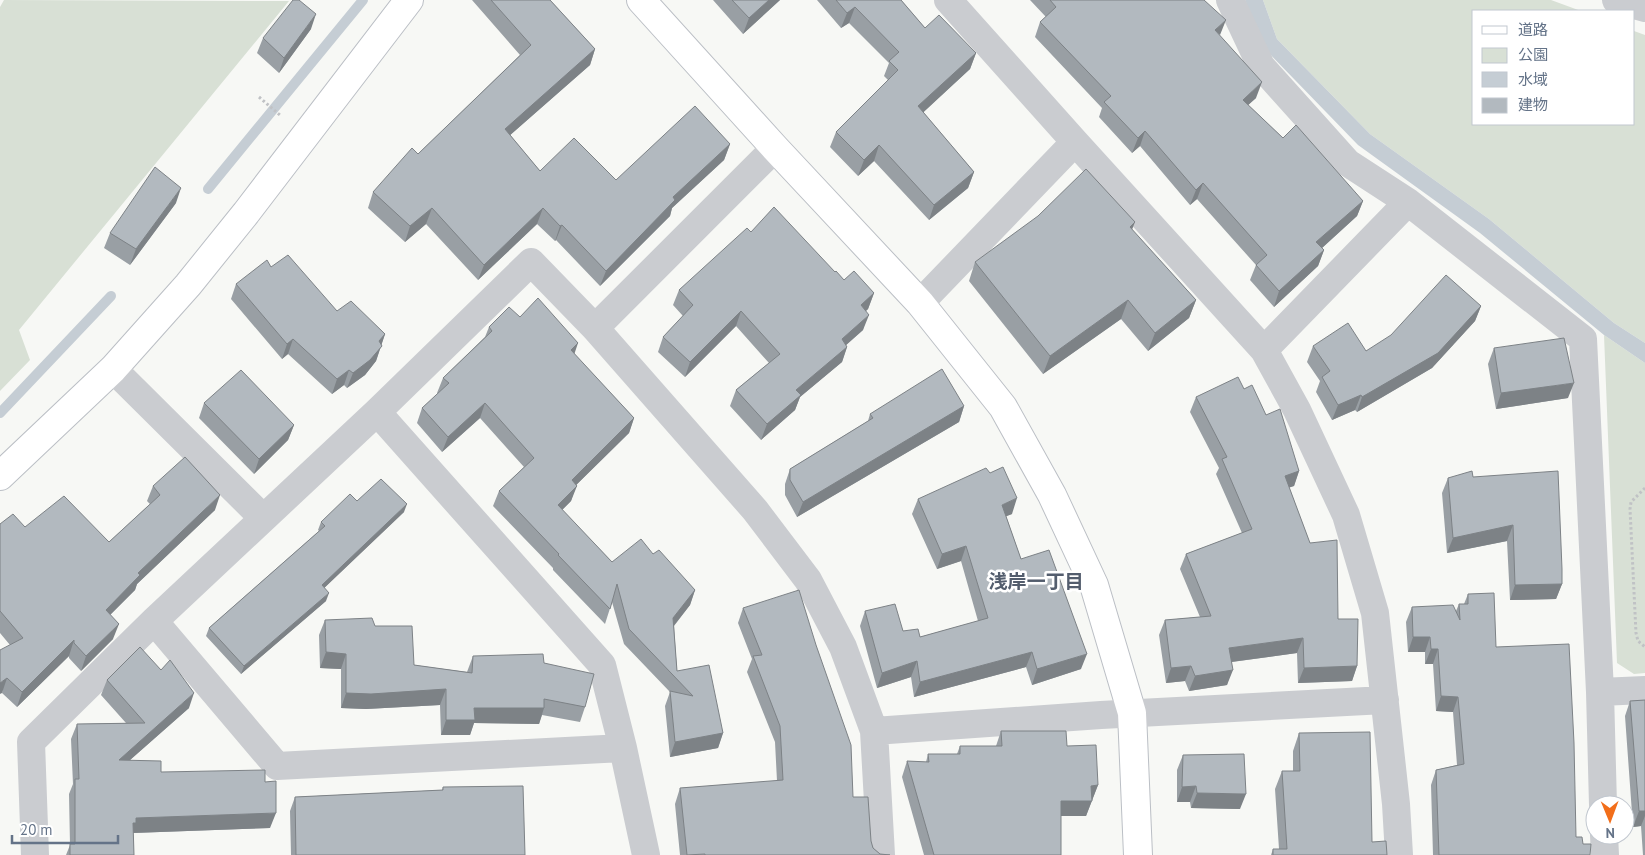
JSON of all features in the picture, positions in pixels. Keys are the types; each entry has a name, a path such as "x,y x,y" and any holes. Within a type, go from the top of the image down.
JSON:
{"street":[{"path":"0,476 113,369 188,285 241,220 409,0"},
{"path":"642,0 775,148 920,302 1003,407 1052,495 1094,585 1132,713 1138,855"},
{"path":"948,0 1264,350 1298,410 1346,515 1375,613 1396,804 1398,855"},
{"path":"1230,0 1261,66 1348,163 1408,202 1583,339 1604,795"},
{"path":"1616,0 1645,8"},
{"path":"920,302 1075,142"},
{"path":"595,328 775,148"},
{"path":"1264,350 1408,202"},
{"path":"35,855 31,742 154,621 377,412 531,262 595,328 755,510 808,580 843,647 874,731 881,855"},
{"path":"113,369 263,518"},
{"path":"377,412 602,665 623,748 646,855"},
{"path":"154,621 277,766 623,748"},
{"path":"1600,692 1645,690"},
{"path":"874,731 1132,713 1385,700"}],"path":[{"path":"260,99 280,115"},
{"path":"1645,488 1632,502 1630,509 1636,633 1638,640 1645,647"}],"green space":[{"path":"4,0 289,1 19,330 30,360 0,391 0,7"},
{"path":"1263,0 1551,0 1578,10 1472,10 1472,125 1635,125 1635,31 1645,35 1645,343 1614,323 1489,219 1370,134 1277,39"},
{"path":"1604,335 1645,363 1645,673 1634,674 1617,663"}],"water":[{"path":"1245,0 1263,0 1277,39 1370,134 1489,219 1614,323 1645,343 1645,363 1604,335 1480,233 1358,145 1265,49"}],"building":[{"path":"293,0 299,0 316,14 284,58 263,38"},
{"path":"491,0 550,0 595,49 505,129 540,171 574,138 616,180 695,106 730,144 673,197 675,200 606,271 543,208 484,265 432,208 410,226 373,192 412,148 418,154 531,45"},
{"path":"732,0 769,0 749,18"},
{"path":"836,0 901,0 925,28 939,15 976,53 918,106 974,172 934,205 879,145 864,160 836,132 898,70 889,61 899,52 855,7 847,13"},
{"path":"1050,0 1204,0 1226,20 1215,30 1262,82 1243,100 1283,138 1296,125 1363,201 1316,242 1324,250 1279,291 1256,265 1267,255 1203,183 1196,190 1145,131 1138,138 1104,102 1111,96 1040,22 1056,7"},
{"path":"155,167 181,188 136,249 110,233"},
{"path":"1086,169 1135,222 1130,227 1196,300 1155,333 1128,300 1050,356 975,262 1038,216"},
{"path":"774,207 844,280 854,271 874,293 861,305 869,315 842,339 847,347 796,390 801,395 767,424 736,390 780,354 741,311 690,362 663,337 693,305 679,290 747,228 751,232"},
{"path":"288,255 337,311 351,301 385,334 379,341 382,346 370,360 353,373 349,370 337,379 293,339 287,344 236,284 267,260 271,267"},
{"path":"1446,275 1481,306 1438,353 1362,397 1361,395 1338,405 1322,377 1330,371 1313,346 1348,323 1366,351 1391,335"},
{"path":"538,298 578,343 571,350 634,418 572,480 577,486 558,505 612,562 641,539 653,554 659,550 695,590 673,618 677,671 709,665 723,733 675,742 670,691 693,696 629,629 617,584 610,609 499,491 534,458 485,403 448,437 422,408 449,383 443,378 492,331 489,327 509,307 520,317"},
{"path":"1564,338 1574,383 1501,393 1494,348"},
{"path":"942,369 964,406 803,502 790,480 790,469 873,418 870,414"},
{"path":"241,370 294,425 259,459 204,403"},
{"path":"1238,377 1244,389 1252,385 1266,415 1280,409 1299,471 1285,476 1310,543 1337,540 1338,619 1358,619 1357,666 1304,668 1303,638 1229,648 1233,670 1195,676 1191,666 1171,668 1165,620 1211,616 1186,554 1252,529 1222,459 1227,457 1196,397"},
{"path":"185,457 220,495 138,573 140,575 106,610 119,624 86,656 74,643 74,640 22,692 7,678 0,683 0,650 23,638 0,611 0,524 13,514 25,527 64,496 109,542 160,495 153,486"},
{"path":"1003,467 1017,498 1002,505 1021,559 1049,550 1087,654 1037,669 1032,652 920,682 917,661 882,673 865,611 895,604 903,631 918,629 920,637 988,618 966,546 942,554 918,499 986,468 990,473"},
{"path":"1472,471 1473,477 1558,471 1562,584 1515,585 1513,525 1453,538 1448,478"},
{"path":"381,479 407,504 322,585 329,593 244,666 209,628 325,526 321,522 350,494 357,501"},
{"path":"799,590 851,745 853,797 868,797 873,848 880,854 890,855 687,855 680,788 783,780 780,726 753,656 762,655 743,608"},
{"path":"1494,593 1496,647 1569,644 1576,837 1582,837 1583,844 1591,845 1590,855 1439,855 1436,770 1464,764 1458,697 1441,696 1438,649 1431,649 1430,637 1413,637 1412,607 1453,605 1460,620 1459,604 1468,604 1468,594"},
{"path":"372,618 375,626 412,626 414,665 472,673 473,656 543,654 544,663 594,674 585,707 544,699 544,708 474,708 475,720 446,720 446,689 371,694 346,693 346,654 326,652 325,620"},
{"path":"140,647 161,670 170,660 194,693 119,760 161,761 161,772 265,770 265,782 276,781 276,813 136,818 136,823 133,823 134,855 70,855 70,844 75,844 75,779 79,779 77,724 145,723 107,680"},
{"path":"1645,700 1645,811 1639,811 1630,701"},
{"path":"1001,731 1066,731 1067,746 1096,745 1098,785 1091,786 1092,801 1061,801 1061,855 934,855 907,761 929,762 928,754 960,754 960,746 1002,746"},
{"path":"1370,732 1372,842 1386,841 1387,855 1273,855 1273,849 1287,849 1282,771 1300,771 1299,733"},
{"path":"1244,754 1246,794 1197,793 1196,786 1182,787 1183,755"},
{"path":"523,786 525,855 296,855 295,797 443,790 443,787"}],"waterway":[{"path":"208,189 363,0"},
{"path":"0,413 111,296"}],"district":[{"name":"浅岸一丁目","path":"1036,581"}]}
